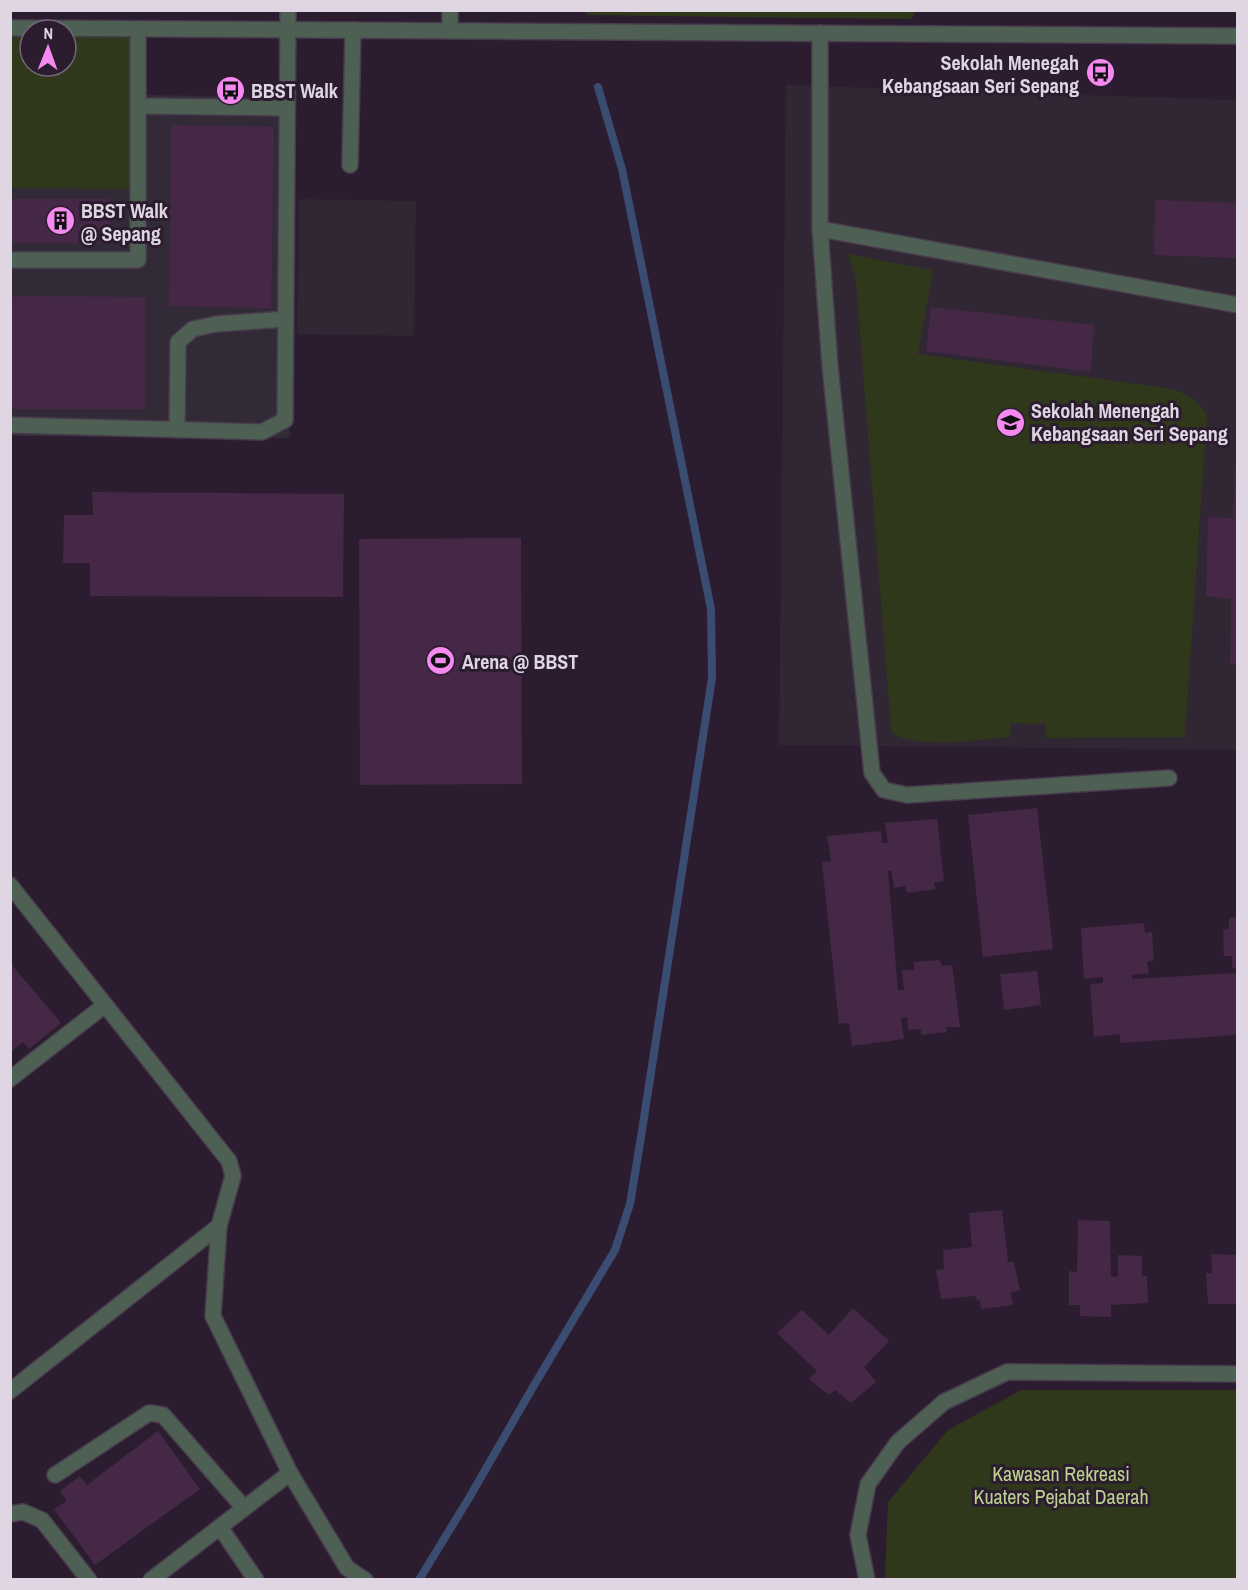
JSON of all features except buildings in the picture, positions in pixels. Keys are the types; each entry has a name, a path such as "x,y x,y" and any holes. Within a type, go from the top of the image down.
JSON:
{"street":[{"path":"10,425 262,432 285,420 288,10"},
{"path":"450,10 450,31"},
{"path":"10,28 1238,36"},
{"path":"10,260 138,260 138,29"},
{"path":"350,165 353,30"},
{"path":"820,33 820,229 830,366 872,773 884,790 907,795 1169,778"},
{"path":"138,106 287,108"},
{"path":"820,229 1238,305"},
{"path":"177,430 178,342 193,329 216,324 286,319"},
{"path":"10,885 229,1161 233,1176 219,1226 213,1316 290,1473 347,1568 365,1580"},
{"path":"10,1079 105,1005"},
{"path":"10,1391 219,1226"},
{"path":"867,1580 858,1535 868,1484 898,1442 945,1402 1007,1372 1238,1374"},
{"path":"55,1475 149,1413 163,1415 244,1508"},
{"path":"151,1580 290,1473"},
{"path":"10,1514 23,1512 42,1520 89,1580"},
{"path":"220,1527 256,1580"}],"shaded area":[{"name":"Sekolah Menengah Kebangsaan Seri Sepang","path":"786,85 1237,100 1237,750 779,745"},
{"path":"11,93 284,97 290,438 11,436"},
{"path":"299,199 416,201 414,336 297,334"}],"green space":[{"path":"584,11 915,11 912,19 587,15"},
{"path":"11,36 18,36 18,78 78,78 78,36 133,36 133,189 11,188"},
{"path":"848,254 933,270 918,354 1167,388 1190,397 1204,410 1207,415 1185,737 1046,738 1046,724 1011,723 1010,737 965,741 914,741 900,737 891,731 856,281"},
{"name":"Kawasan Rekreasi Kuaters Pejabat Daerah","path":"1021,1390 1237,1390 1237,1579 885,1579 888,1502 948,1430"}],"waterway":[{"path":"419,1580 615,1250 630,1204 712,678 711,609 622,169 598,87"}],"place":[{"name":"Sekolah Menegah Kebangsaan Seri Sepang","path":"1100,73"},
{"name":"BBST Walk","path":"230,90"},
{"name":"BBST Walk @ Sepang","path":"60,221"},
{"name":"Sekolah Menengah Kebangsaan Seri Sepang","path":"1010,422"},
{"name":"Arena @ BBST","path":"441,661"}]}
